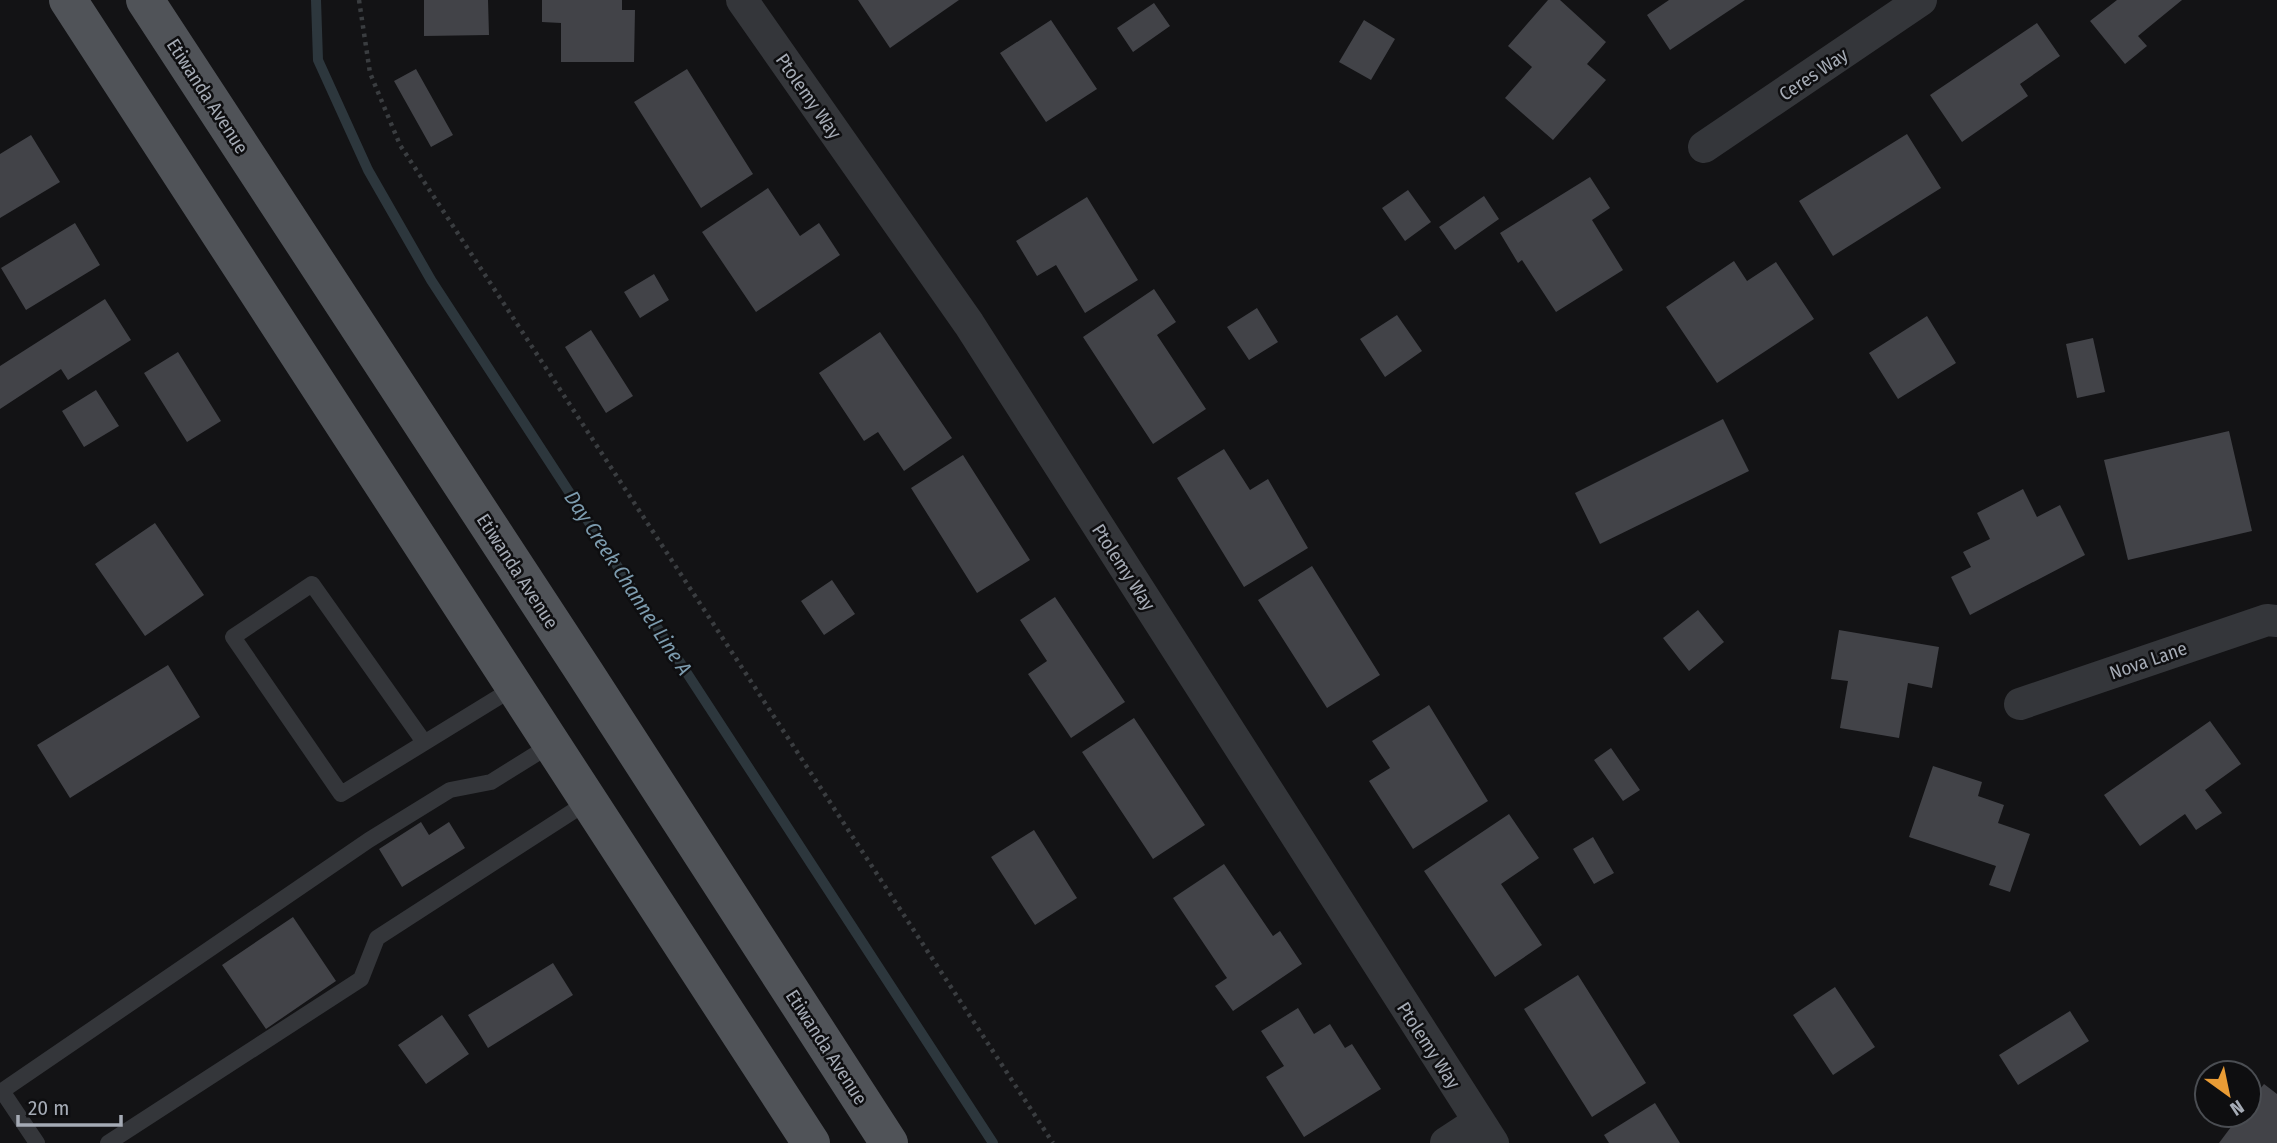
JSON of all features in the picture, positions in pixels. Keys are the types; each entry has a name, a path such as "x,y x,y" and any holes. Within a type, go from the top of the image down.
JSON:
{"main road":[{"path":"68,0 811,1143"},
{"name":"Etiwanda Avenue","path":"145,0 608,707 889,1143"}],"street":[{"name":"Ptolemy Way","path":"742,0 969,324 1485,1133"},
{"name":"Ceres Way","path":"1704,147 1922,0"},
{"name":"Nova Lane","path":"2020,704 2267,620 2277,621"},
{"path":"1446,1143 1485,1133"}],"lane":[{"path":"424,743 312,584 233,637 341,794 424,743 515,687"},
{"path":"37,1143 2,1091 369,840 450,790 491,782 552,744"},
{"path":"108,1143 361,979 377,938 589,801"}],"path":[{"path":"359,0 370,73 400,145 1053,1143"}],"building":[{"path":"424,0 488,0 489,35 424,36"},
{"path":"542,0 622,0 622,10 635,10 634,62 561,62 561,23 542,22"},
{"path":"858,0 959,0 890,48"},
{"path":"1548,0 1560,0 1606,42 1587,64 1606,80 1553,140 1505,98 1532,67 1508,46"},
{"path":"1669,0 1745,0 1670,50 1647,15"},
{"path":"2117,0 2182,0 2138,36 2147,46 2125,64 2090,21"},
{"path":"1154,3 1170,26 1133,52 1117,28"},
{"path":"1051,20 1097,89 1046,122 1000,53"},
{"path":"1364,20 1395,39 1371,80 1339,62"},
{"path":"2037,23 2060,56 2020,84 2028,96 1962,142 1930,95"},
{"path":"416,69 453,135 431,147 394,81"},
{"path":"687,69 753,174 701,208 634,102"},
{"path":"1907,134 1941,188 1833,256 1799,201"},
{"path":"31,135 60,182 0,218 0,154"},
{"path":"1590,177 1610,208 1592,220 1623,270 1556,312 1522,260 1518,263 1500,233"},
{"path":"768,188 800,236 819,223 840,255 756,312 702,232"},
{"path":"1408,190 1431,222 1405,241 1382,208"},
{"path":"1484,196 1499,219 1455,250 1439,227"},
{"path":"1087,197 1138,280 1085,313 1056,265 1037,276 1016,241"},
{"path":"75,223 100,265 26,310 1,268"},
{"path":"1734,261 1747,281 1776,262 1814,319 1717,383 1666,307"},
{"path":"654,274 669,300 640,318 624,292"},
{"path":"1154,289 1176,322 1157,335 1206,409 1153,444 1083,337"},
{"path":"105,299 131,340 68,380 61,369 0,409 0,366"},
{"path":"1257,308 1278,342 1249,360 1227,327"},
{"path":"1397,315 1422,351 1385,377 1360,339"},
{"path":"1927,316 1956,363 1898,399 1869,353"},
{"path":"591,330 633,396 606,413 565,347"},
{"path":"880,332 952,438 904,471 878,432 864,441 819,373"},
{"path":"2093,338 2105,392 2077,398 2066,344"},
{"path":"178,352 221,421 187,442 144,373"},
{"path":"96,390 119,426 84,447 62,411"},
{"path":"1723,419 1749,471 1600,544 1575,493"},
{"path":"2229,431 2252,531 2128,560 2104,460"},
{"path":"1224,449 1250,490 1268,479 1308,548 1244,587 1177,478"},
{"path":"963,455 1030,560 977,593 911,488"},
{"path":"2023,489 2037,517 2060,505 2085,555 1970,615 1951,577 1971,567 1963,552 1990,539 1977,513"},
{"path":"155,523 204,595 145,636 95,564"},
{"path":"1312,566 1380,675 1327,708 1258,600"},
{"path":"832,580 855,614 824,635 801,601"},
{"path":"1055,597 1125,702 1071,738 1028,674 1047,661 1020,620"},
{"path":"1698,610 1724,642 1689,671 1663,638"},
{"path":"1839,630 1939,647 1932,688 1908,683 1899,738 1840,728 1848,681 1831,679"},
{"path":"168,665 200,717 70,798 37,745"},
{"path":"1429,705 1488,801 1413,849 1369,781 1390,768 1372,741"},
{"path":"1134,718 1205,825 1153,859 1082,752"},
{"path":"2210,721 2241,764 2205,790 2222,813 2196,830 2185,814 2140,846 2104,795"},
{"path":"1611,748 1640,790 1623,801 1594,760"},
{"path":"1933,766 1982,782 1978,796 2004,805 1998,823 2030,834 2010,892 1989,885 1996,866 1909,837"},
{"path":"1509,814 1539,858 1501,884 1542,945 1495,977 1424,871"},
{"path":"421,822 429,835 449,822 465,848 402,887 379,849"},
{"path":"1034,830 1077,898 1035,925 991,857"},
{"path":"1593,837 1614,873 1594,884 1573,849"},
{"path":"1224,864 1273,936 1280,931 1302,964 1233,1011 1215,986 1227,978 1173,898"},
{"path":"293,917 336,981 266,1029 222,965"},
{"path":"553,963 573,995 488,1048 468,1015"},
{"path":"1578,975 1646,1083 1592,1117 1524,1009"},
{"path":"1835,987 1875,1047 1833,1075 1793,1015"},
{"path":"1298,1008 1314,1034 1330,1024 1345,1048 1352,1044 1381,1089 1304,1137 1266,1077 1284,1066 1261,1031"},
{"path":"2070,1011 2089,1041 2018,1085 1999,1055"},
{"path":"442,1015 469,1054 426,1084 398,1045"},
{"path":"2263,1085 2277,1094 2277,1143 2219,1143 2230,1129 2263,1129"},
{"path":"1655,1103 1680,1143 1609,1143 1604,1135"}],"waterway":[{"name":"Day Creek Channel Line A","path":"316,0 318,60 368,170 431,280 993,1143"}]}
